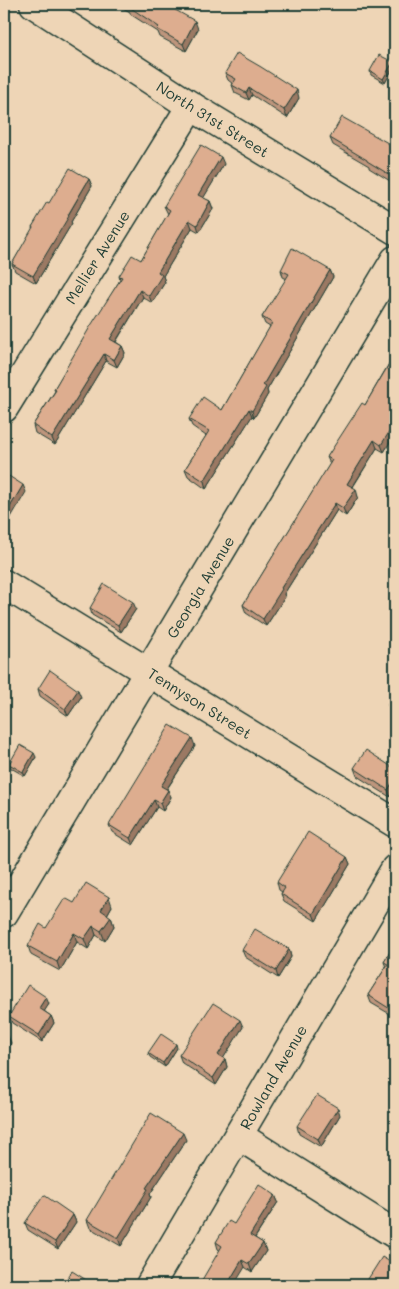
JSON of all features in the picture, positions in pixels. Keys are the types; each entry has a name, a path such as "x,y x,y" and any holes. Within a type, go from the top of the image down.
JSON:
{"street":[{"name":"North 31st Street","path":"34,4 191,106 395,230"},
{"name":"Mellier Avenue","path":"4,408 191,106"},
{"name":"Georgia Avenue","path":"4,913 395,260"},
{"name":"Tennyson Street","path":"4,584 395,823"},
{"name":"Rowland Avenue","path":"150,1285 395,869"},
{"path":"239,1136 395,1234"}],"building":[{"path":"126,4 160,4 168,9 170,7 195,21 183,44 157,29 159,27"},
{"path":"237,53 297,90 284,110 249,88 246,93 232,85 236,79 225,73"},
{"path":"379,55 393,62 383,79 370,71"},
{"path":"342,117 395,147 395,178 330,138"},
{"path":"201,145 221,157 198,195 210,201 197,225 189,220 158,272 162,275 149,296 140,290 110,339 122,346 114,360 104,354 52,438 33,425 56,390 54,389 90,327 122,277 119,276 132,255 141,260 170,210 164,206"},
{"path":"70,168 89,179 33,276 12,264 47,202 49,203"},
{"path":"292,248 330,270 263,385 266,387 252,411 249,409 204,481 185,469 209,431 189,419 203,397 222,410 272,323 262,317 289,274 281,270"},
{"path":"395,354 395,417 392,422 395,423 381,445 374,440 347,484 356,489 343,508 335,503 263,619 243,605 332,460 327,457 362,403 365,405"},
{"path":"4,473 23,485 4,517"},
{"path":"104,584 133,602 118,625 90,608"},
{"path":"50,670 78,690 65,709 38,689"},
{"path":"395,693 395,709 388,705"},
{"path":"170,725 192,738 161,786 168,790 160,803 154,800 130,838 109,825"},
{"path":"20,745 34,753 23,772 9,764"},
{"path":"366,750 395,769 395,778 388,790 354,768"},
{"path":"308,832 347,857 313,914 281,894 285,888 277,882"},
{"path":"86,883 109,897 101,910 111,917 101,931 93,926 84,939 74,933 57,962 28,946 40,924 46,928 65,898 74,903"},
{"path":"255,929 289,949 276,971 242,950"},
{"path":"395,944 395,1012 368,995 388,964 384,962"},
{"path":"28,985 46,997 39,1008 51,1016 39,1035 9,1016"},
{"path":"213,1003 240,1020 218,1055 225,1059 213,1078 179,1055"},
{"path":"4,1033 8,1036 4,1043"},
{"path":"161,1034 176,1044 163,1063 148,1053"},
{"path":"317,1095 338,1108 318,1139 297,1126"},
{"path":"151,1113 183,1133 146,1188 148,1189 118,1238 87,1220"},
{"path":"259,1184 275,1195 250,1235 263,1243 249,1264 242,1260 227,1285 199,1285 222,1246 216,1242 229,1221 234,1224"},
{"path":"44,1195 73,1215 55,1242 25,1223"},
{"path":"382,1257 395,1265 395,1285 378,1285 368,1279"},
{"path":"72,1271 91,1283 89,1285 63,1285"}]}
